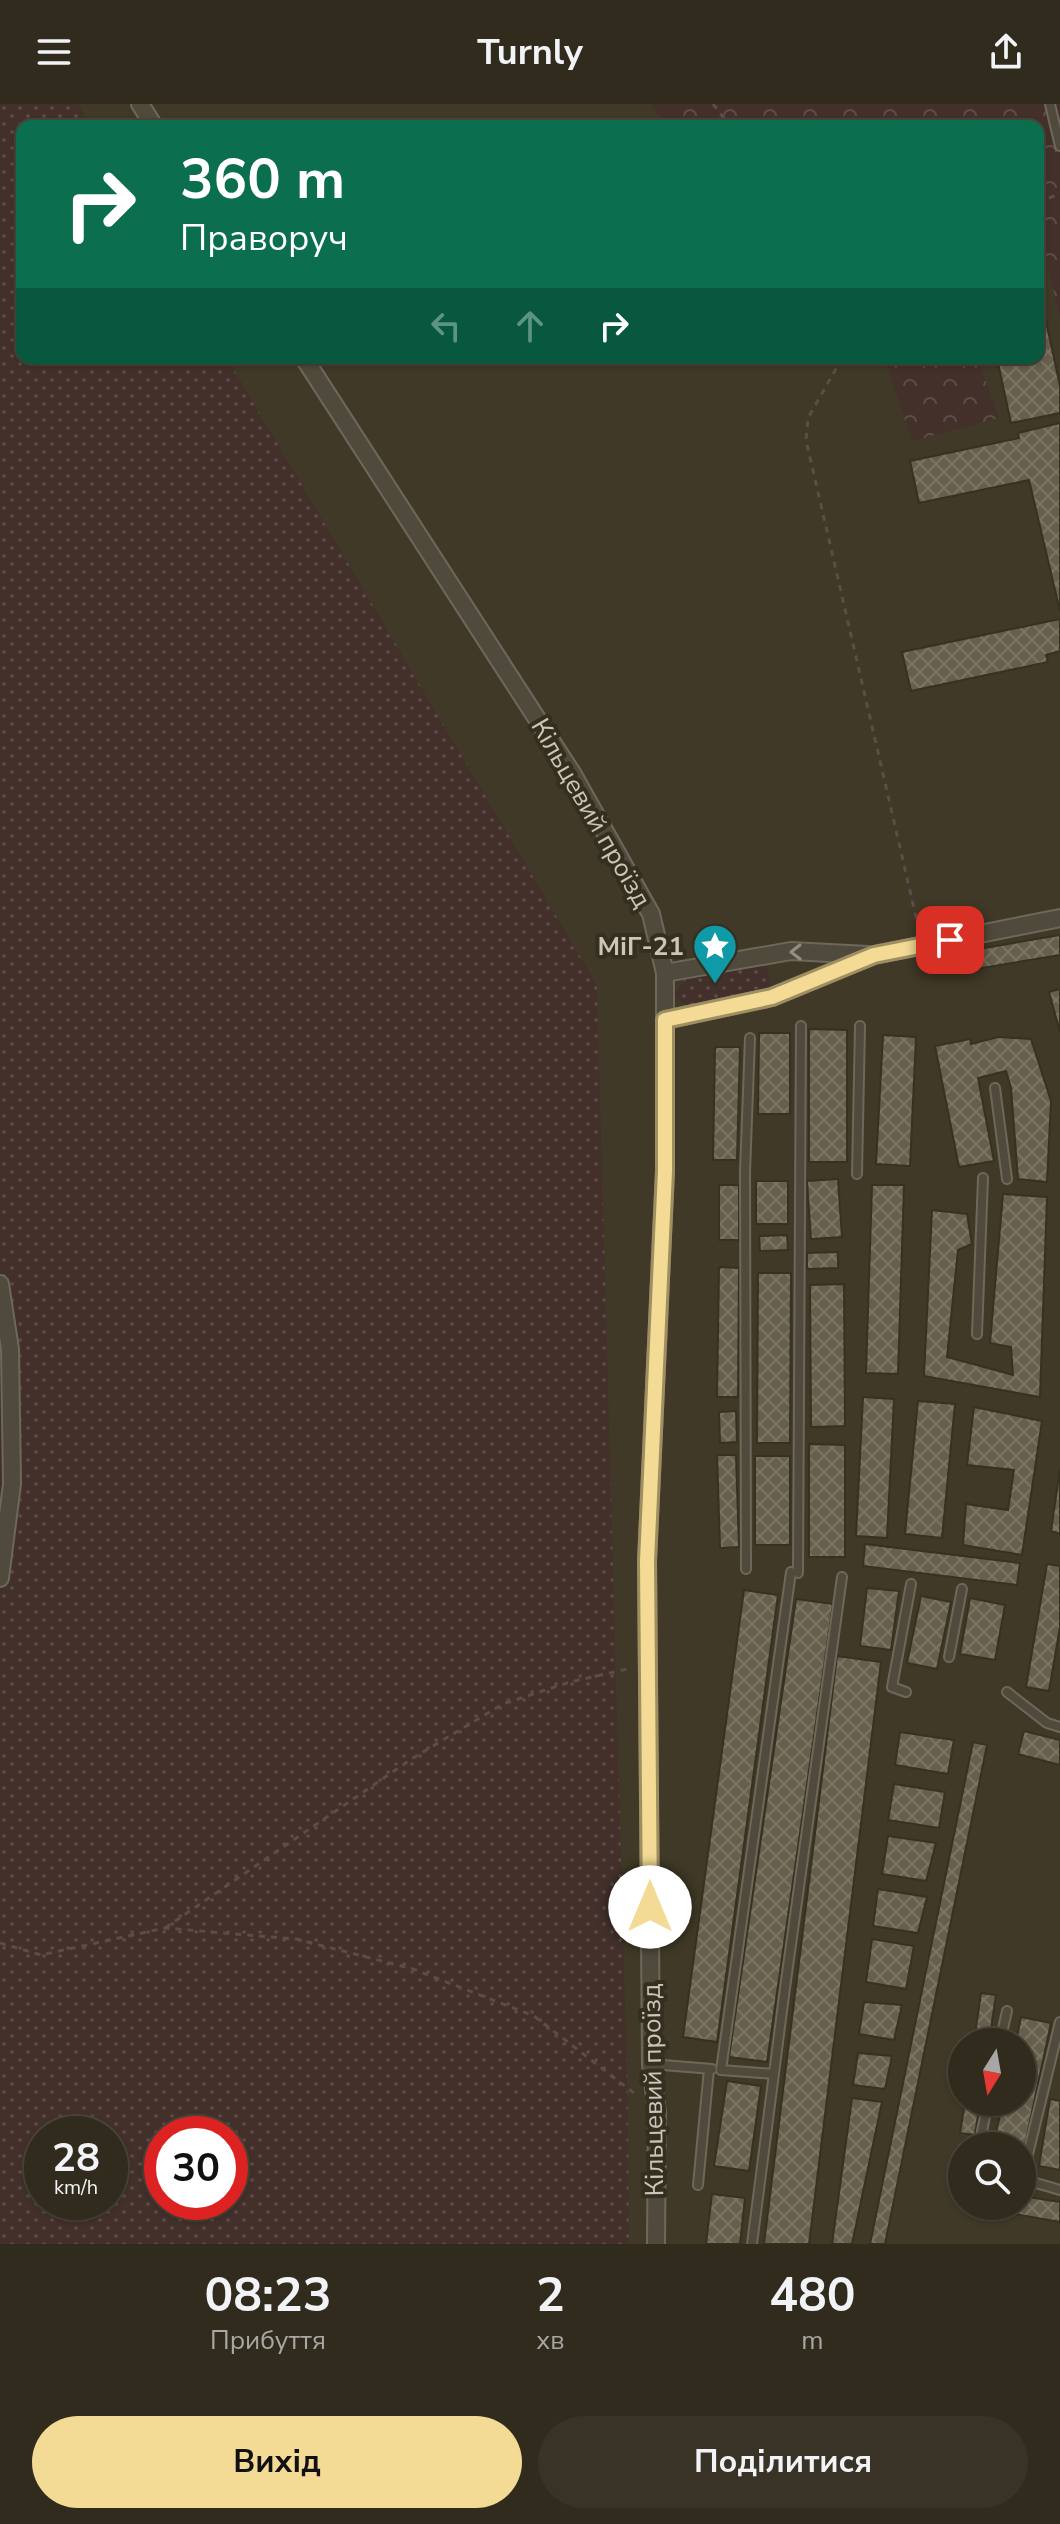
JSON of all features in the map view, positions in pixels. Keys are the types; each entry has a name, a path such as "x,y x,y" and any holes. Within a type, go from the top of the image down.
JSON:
{"street":[{"name":"Кільцевий проїзд","path":"308,364 572,773 651,914 665,973 665,1171 647,1561 651,2064 657,2113 656,2244"},
{"path":"665,1020 772,997 874,955 1060,918"},
{"path":"665,973 791,951 874,955"},
{"path":"0,1284 10,1349 12,1484 0,1578"}],"lane":[{"path":"1050,104 1060,146"},
{"path":"721,2070 794,1573 801,1026"},
{"path":"857,1174 860,1026"},
{"path":"746,1569 745,1172 750,1038"},
{"path":"995,1088 1007,1179"},
{"path":"977,1334 983,1178"},
{"path":"752,2244 842,1577"},
{"path":"906,1692 892,1687 911,1584"},
{"path":"949,1657 962,1589"},
{"path":"1007,1692 1047,1723 1060,1727"},
{"path":"1003,2028 1007,2011"},
{"path":"1033,2132 1060,2022"},
{"path":"651,2064 774,2074"},
{"path":"698,2185 709,2069"},
{"path":"1036,2183 1060,2190"}],"path":[{"path":"713,104 725,120"},
{"path":"839,364 808,418 806,440 923,946"},
{"path":"165,1928 413,1758 503,1704 570,1682 645,1665"},
{"path":"0,1943 41,1955 165,1928 296,1939 413,1969 534,2016 628,2087 657,2113"}],"green space":[{"path":"0,104 78,104 87,120 16,120 16,364 231,364 597,985 628,2108 629,2244 0,2244"},
{"path":"650,104 1060,104 1060,317 1044,252 1044,120 662,120"},
{"path":"886,364 980,364 999,418 912,441"},
{"path":"766,955 772,997 699,1013 672,995 695,968"}],"building":[{"path":"1044,312 1060,386 1060,413 1011,423 998,364 1044,364"},
{"path":"1060,423 1060,611 1029,480 919,503 910,461 1019,438 1018,433"},
{"path":"1060,619 1060,651 1046,655 1048,662 911,691 902,652"},
{"path":"1060,935 1060,955 976,969 973,950"},
{"path":"1060,989 1060,1032 1049,992"},
{"path":"809,1029 847,1030 847,1162 809,1162"},
{"path":"759,1033 790,1033 790,1114 758,1114"},
{"path":"883,1035 916,1037 910,1166 876,1164"},
{"path":"998,1037 1031,1039 1051,1101 1047,1182 1018,1179 1011,1088 1006,1071 978,1078 994,1161 959,1167 935,1046 970,1039 971,1044"},
{"path":"715,1047 740,1047 737,1160 713,1160"},
{"path":"838,1179 842,1237 811,1239 807,1181"},
{"path":"756,1181 788,1181 788,1224 756,1224"},
{"path":"719,1185 739,1185 739,1240 719,1240"},
{"path":"872,1185 904,1185 898,1374 866,1373"},
{"path":"1003,1194 1047,1197 1040,1397 924,1376 932,1210 967,1214 972,1244 958,1250 947,1357 1013,1375 1011,1347 990,1343"},
{"path":"787,1235 788,1250 760,1251 759,1236"},
{"path":"838,1252 838,1268 807,1269 807,1253"},
{"path":"719,1267 739,1268 738,1397 717,1397"},
{"path":"758,1273 791,1273 790,1443 757,1443"},
{"path":"844,1284 845,1426 811,1427 810,1285"},
{"path":"863,1397 894,1399 887,1538 856,1536"},
{"path":"918,1401 955,1404 942,1538 905,1534"},
{"path":"974,1407 1042,1421 1022,1555 963,1545 966,1504 1008,1510 1014,1470 967,1465"},
{"path":"736,1411 737,1442 720,1443 719,1412"},
{"path":"809,1444 845,1445 845,1557 809,1557"},
{"path":"717,1455 736,1455 739,1547 720,1548"},
{"path":"755,1456 790,1456 790,1545 755,1545"},
{"path":"1060,1469 1060,1534 1051,1531"},
{"path":"865,1544 1020,1563 1017,1585 863,1566"},
{"path":"1047,1564 1060,1566 1060,1627 1049,1691 1026,1687"},
{"path":"867,1588 899,1591 891,1650 860,1646"},
{"path":"744,1590 778,1595 717,2042 683,2037"},
{"path":"921,1596 951,1602 937,1669 907,1663"},
{"path":"970,1598 1005,1605 995,1660 960,1654"},
{"path":"796,1599 833,1604 767,2062 729,2057"},
{"path":"837,1656 881,1662 809,2244 764,2244"},
{"path":"1024,1731 1060,1740 1060,1765 1018,1754"},
{"path":"900,1732 954,1740 948,1774 895,1765"},
{"path":"973,1742 987,1745 885,2244 870,2244"},
{"path":"894,1784 945,1792 939,1828 888,1820"},
{"path":"888,1836 936,1843 926,1881 882,1874"},
{"path":"878,1889 927,1897 918,1933 873,1926"},
{"path":"872,1939 914,1946 906,1989 866,1982"},
{"path":"981,1993 996,1995 991,2028 976,2028"},
{"path":"864,2002 902,2005 894,2040 859,2034"},
{"path":"1021,2017 1051,2023 1036,2093 1036,2028 1019,2028"},
{"path":"858,2053 892,2056 885,2089 853,2085"},
{"path":"727,2081 761,2086 749,2171 714,2166"},
{"path":"852,2098 882,2102 852,2244 832,2244"},
{"path":"1050,2099 1060,2101 1060,2170 1039,2166"},
{"path":"963,2116 978,2116 975,2132 960,2132"},
{"path":"1000,2116 1031,2116 1028,2132 996,2132"},
{"path":"712,2194 745,2198 740,2244 706,2244"},
{"path":"1036,2198 1060,2202 1060,2222 1036,2218"}],"place":[{"name":"МіГ-21","path":"715,985"}],"route":[{"path":"650,1907 647,1561 665,1171 665,1020 772,997 874,955 950,940"}]}
